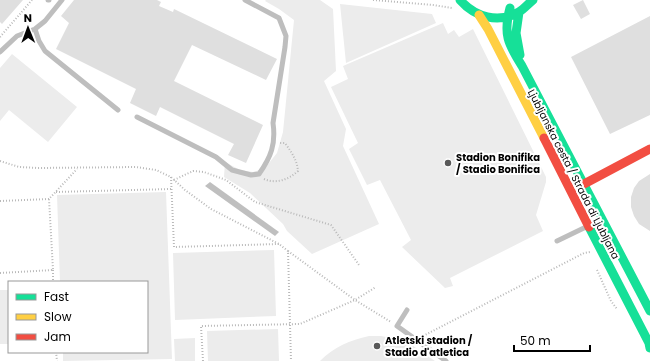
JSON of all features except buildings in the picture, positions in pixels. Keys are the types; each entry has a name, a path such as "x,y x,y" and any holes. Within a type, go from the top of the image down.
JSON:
{"main road":[{"path":"460,0 470,10 479,15 497,19 519,12 533,0"},
{"path":"471,0 476,5 487,9 498,10 510,8 523,0"},
{"name":"Ljubljanska cesta / Strada di Ljubljana","path":"510,8 507,17 505,35 510,48 522,66 650,311"},
{"name":"Ljubljanska cesta / Strada di Ljubljana","path":"519,12 516,33 522,66"},
{"name":"Ljubljanska cesta / Strada di Ljubljana","path":"479,15 486,24 501,58 510,72 650,345"},
{"path":"584,184 650,149"}],"lane":[{"path":"0,52 17,36 35,29 45,21 62,0"},
{"path":"137,117 216,157 232,170 251,175 259,174 268,162 272,151 275,134 273,123 286,36 279,18 245,0"},
{"path":"35,29 39,41 45,51 118,110"},
{"path":"558,241 589,226"},
{"path":"407,310 397,326 446,361"}],"path":[{"path":"0,37 32,0"},
{"path":"373,0 433,4 456,10"},
{"path":"259,174 264,180 273,182 292,177 298,172 297,163 285,143 273,143"},
{"path":"0,161 19,167 136,167 156,170 171,177 185,190 211,209 279,244 355,300 397,326"},
{"path":"0,201 49,199 77,168"},
{"path":"174,180 193,171 204,172 226,180 255,202 331,225 359,264"},
{"path":"171,177 174,247 279,244"},
{"path":"56,192 171,189"},
{"path":"49,199 53,281"},
{"path":"416,340 584,253 591,252 589,246"},
{"path":"288,251 292,361"},
{"path":"596,265 600,278 611,301 619,311"},
{"path":"0,273 53,270"},
{"path":"203,361 202,326 300,324 355,300 376,287"}],"shaded area":[{"path":"320,0 333,9 336,71 324,81 346,129 343,146 379,224 312,254 250,193 224,177 225,162 240,170 253,172 265,168 277,153 283,132 294,20 265,1"},
{"path":"340,4 432,14 436,23 346,63"},
{"name":"Stadion Bonifika / Stadio Bonifica","path":"443,23 448,34 454,30 459,37 473,29 546,177 546,182 536,215 543,231 450,278 453,286 445,288 402,247 411,240 380,180 367,185 349,149 358,143 331,87 348,79 343,66"},
{"path":"12,54 77,107 48,142 9,110 0,121 0,68"},
{"path":"210,182 279,232 275,236 205,186"},
{"path":"166,192 172,359 63,361 63,353 148,353 148,281 60,281 57,195"},
{"path":"274,250 276,316 175,320 173,253"},
{"path":"0,290 8,290 8,344 0,344"},
{"path":"278,329 279,361 208,361 207,331"},
{"name":"Atletski stadion / Stadio d'atletica","path":"369,336 381,336 406,341 435,361 320,361 343,345"},
{"path":"195,338 195,361 175,361 174,339"}],"traffic: fast":[{"path":"460,0 473,11 487,17 495,18 511,16 519,12 533,0"},
{"path":"510,8 507,25 510,45 650,311"},
{"path":"519,12 516,33 520,55"},
{"path":"589,227 649,343 650,348"}],"traffic: slow":[{"path":"479,15 488,29 544,138"}],"traffic: jam":[{"path":"544,138 589,227"},
{"path":"584,184 650,149"}],"place":[{"name":"Stadion Bonifika / Stadio Bonifica","path":"448,163"},
{"name":"Atletski stadion / Stadio d'atletica","path":"377,346"}]}
